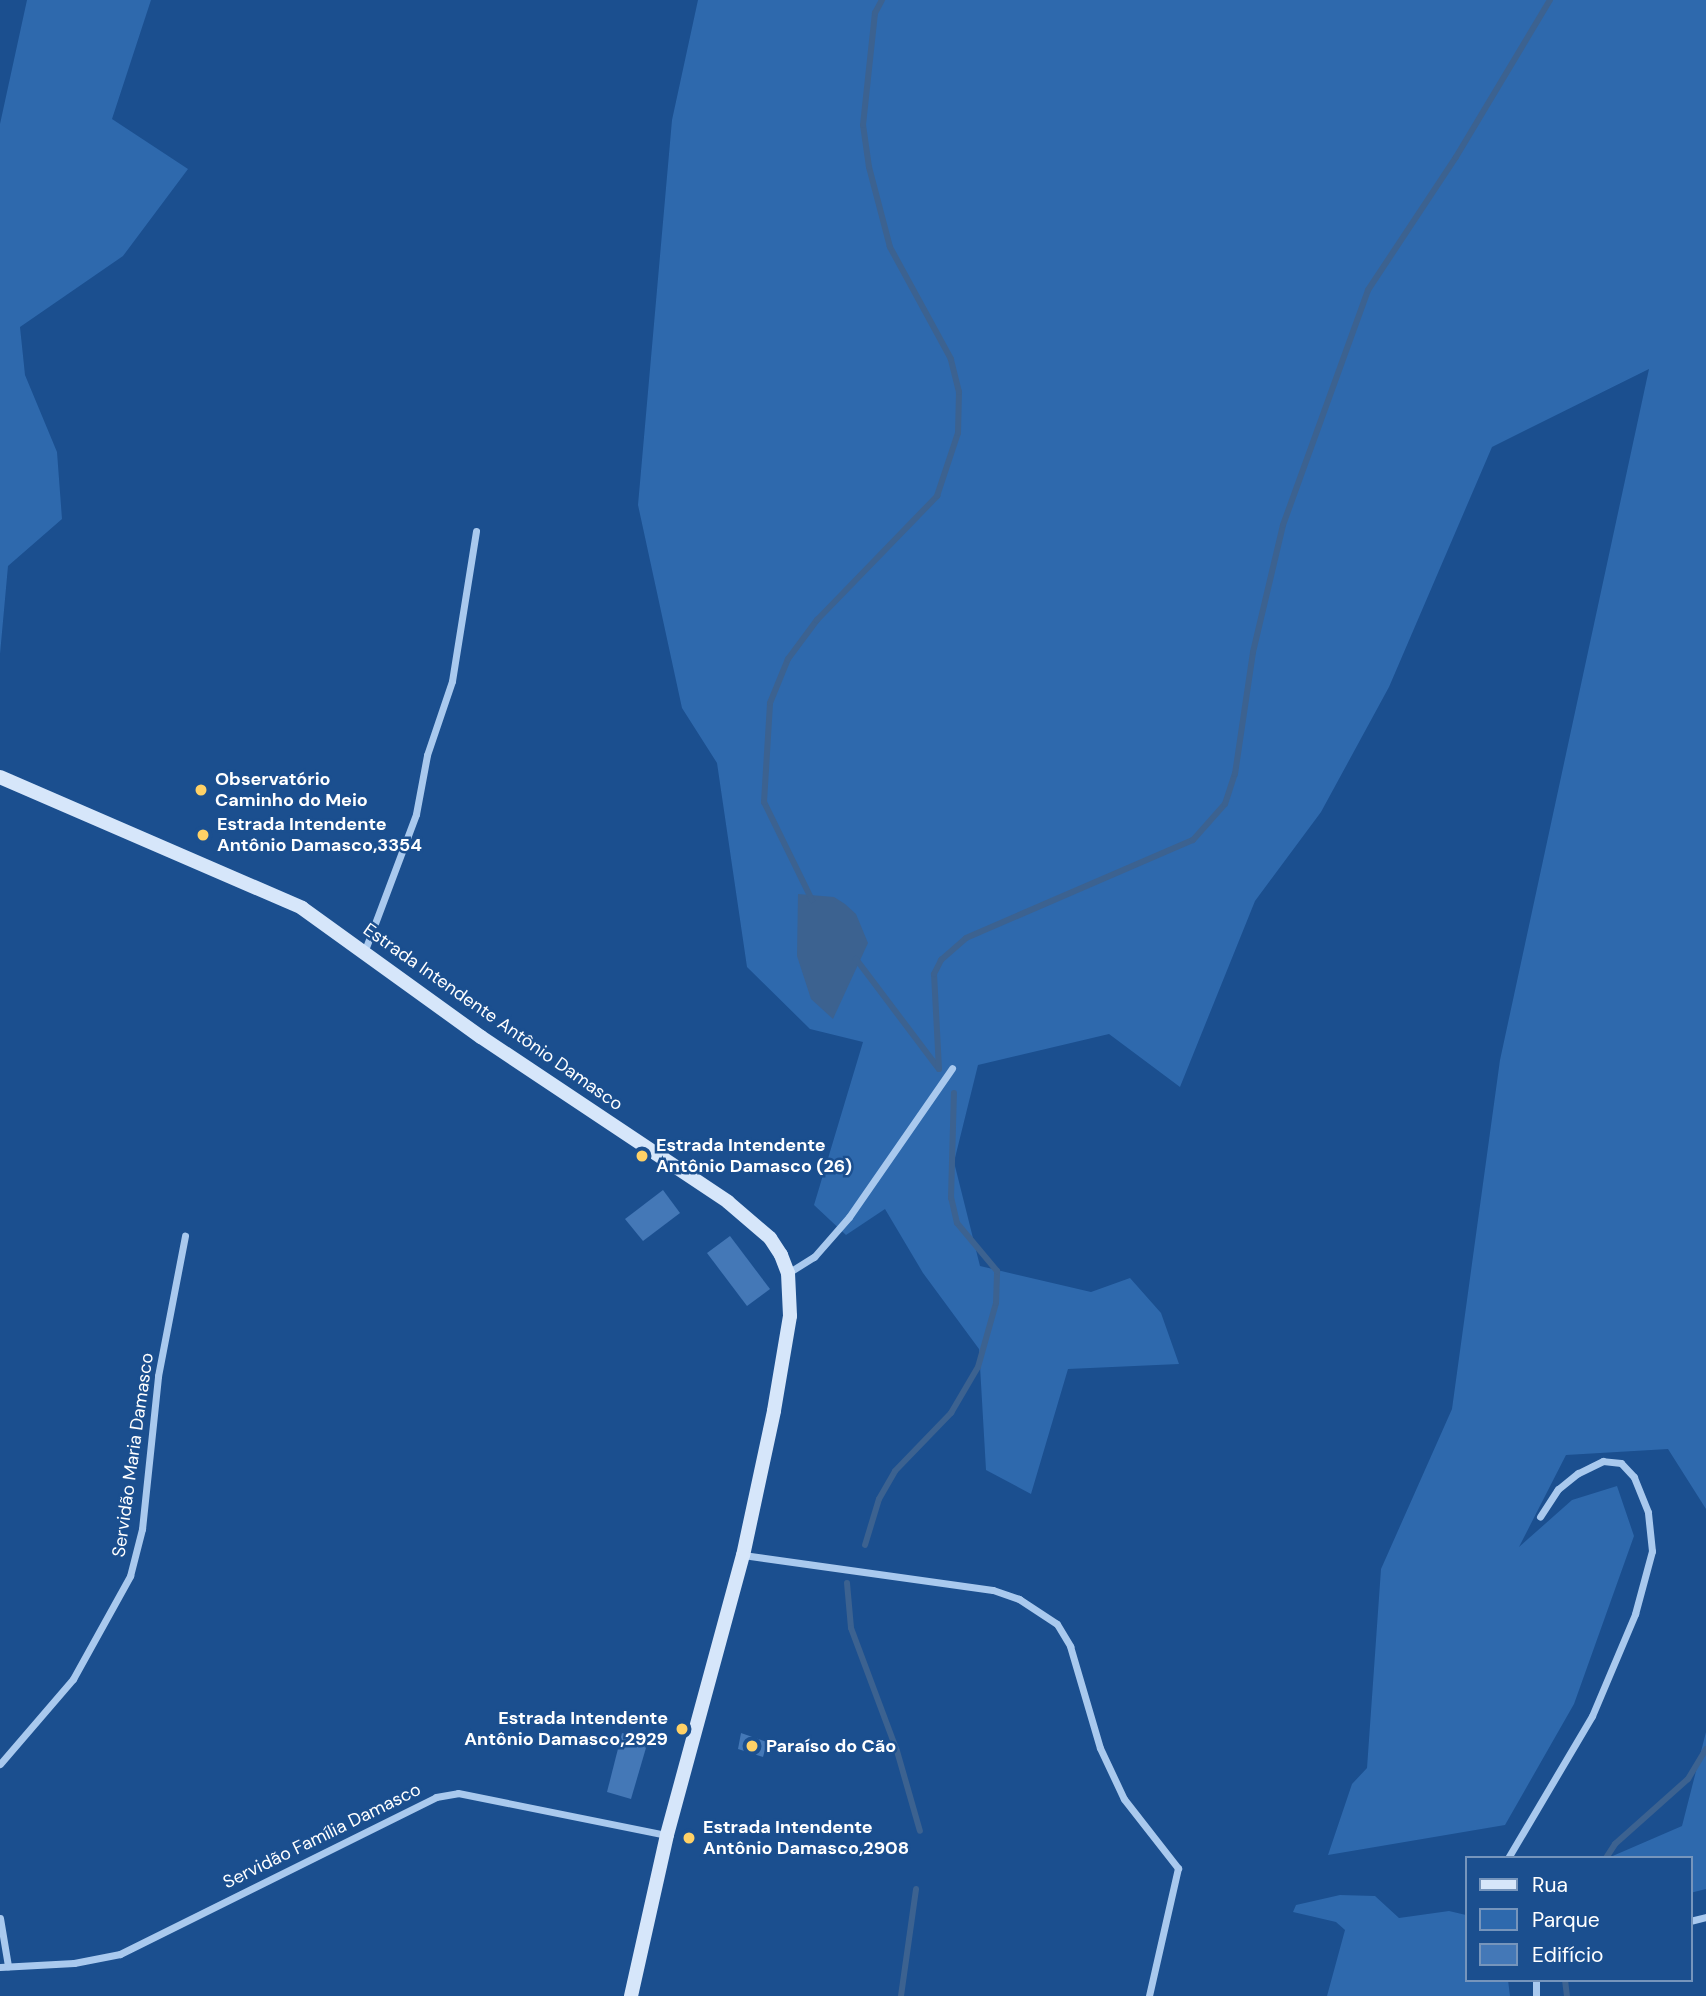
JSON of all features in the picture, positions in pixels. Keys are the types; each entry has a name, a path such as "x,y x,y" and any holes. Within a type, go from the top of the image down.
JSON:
{"main road":[{"name":"Estrada Intendente Antônio Damasco","path":"0,777 264,889 365,950 481,1037 743,1214 770,1238 788,1273 791,1295 785,1357 743,1555 667,1835 631,1996"}],"street":[{"path":"365,950 415,814 427,755 452,681 477,531"},
{"path":"788,1273 814,1257 849,1217 890,1163 952,1068"},
{"name":"Servidão Maria Damasco","path":"0,1764 73,1679 130,1576 142,1529 151,1419 185,1236"},
{"path":"1509,1856 1592,1716 1635,1614 1652,1551 1648,1511 1634,1477 1621,1463 1603,1461 1578,1473 1558,1489 1540,1517"},
{"path":"743,1555 993,1590 1038,1609 1057,1624 1070,1646 1100,1748 1124,1798 1178,1868 1175,1892 1150,1996"},
{"name":"Servidão Família Damasco","path":"4,1967 74,1963 120,1954 436,1797 458,1793 667,1835"},
{"path":"0,1918 4,1967"}],"green space":[{"path":"27,0 151,0 112,119 188,169 123,256 20,327 25,375 57,452 62,519 8,566 0,654 0,124"},
{"path":"698,0 1706,0 1706,1509 1668,1449 1566,1455 1519,1547 1572,1500 1617,1486 1634,1536 1574,1704 1505,1825 1328,1855 1352,1784 1367,1768 1381,1569 1452,1409 1500,1060 1649,369 1492,447 1389,687 1321,812 1255,901 1180,1087 1109,1034 978,1065 954,1162 980,1266 1091,1292 1130,1278 1161,1313 1179,1364 1068,1369 1031,1494 986,1470 979,1349 923,1273 885,1209 846,1235 814,1205 863,1042 810,1029 747,967 717,763 682,708 638,505 672,120"},
{"path":"1706,1732 1706,1889 1692,1892 1692,1856 1613,1856 1682,1826"},
{"path":"1340,1895 1375,1896 1399,1918 1449,1911 1464,1915 1464,1982 1508,1982 1510,1996 1327,1996 1345,1930 1336,1922 1293,1912 1296,1905"}],"shaded area":[{"path":"798,894 834,897 845,904 856,914 868,943 833,1019 811,999 797,956"}],"building":[{"path":"663,1190 680,1213 643,1241 625,1219"},
{"path":"730,1236 770,1289 747,1306 707,1253"},
{"path":"622,1733 648,1741 631,1799 607,1792"},
{"name":"Paraíso do Cão","path":"741,1733 767,1742 763,1757 738,1749"}],"waterway":[{"path":"812,900 764,802 770,703 788,659 817,620 937,496 958,433 959,392 951,359 890,247 869,167 863,125 875,13 882,0"},
{"path":"939,1069 934,974 941,960 966,938 1193,840 1225,804 1235,774 1253,652 1283,525 1368,290 1456,157 1550,0"},
{"path":"856,959 938,1068"},
{"path":"865,1545 879,1499 895,1471 951,1413 978,1367 996,1303 997,1271 957,1223 951,1198 954,1093"},
{"path":"847,1583 851,1628 897,1751 920,1831"},
{"path":"1607,1856 1615,1844 1688,1779 1706,1749"},
{"path":"901,1996 916,1889"},
{"path":"1565,1982 1567,1996"}],"place":[{"name":"Observatório Caminho do Meio","path":"201,790"},
{"name":"Estrada Intendente Antônio Damasco,3354","path":"203,835"},
{"name":"Estrada Intendente Antônio Damasco (26)","path":"642,1156"},
{"name":"Estrada Intendente Antônio Damasco,2929","path":"682,1729"},
{"name":"Paraíso do Cão","path":"752,1746"},
{"name":"Estrada Intendente Antônio Damasco,2908","path":"689,1838"}]}
